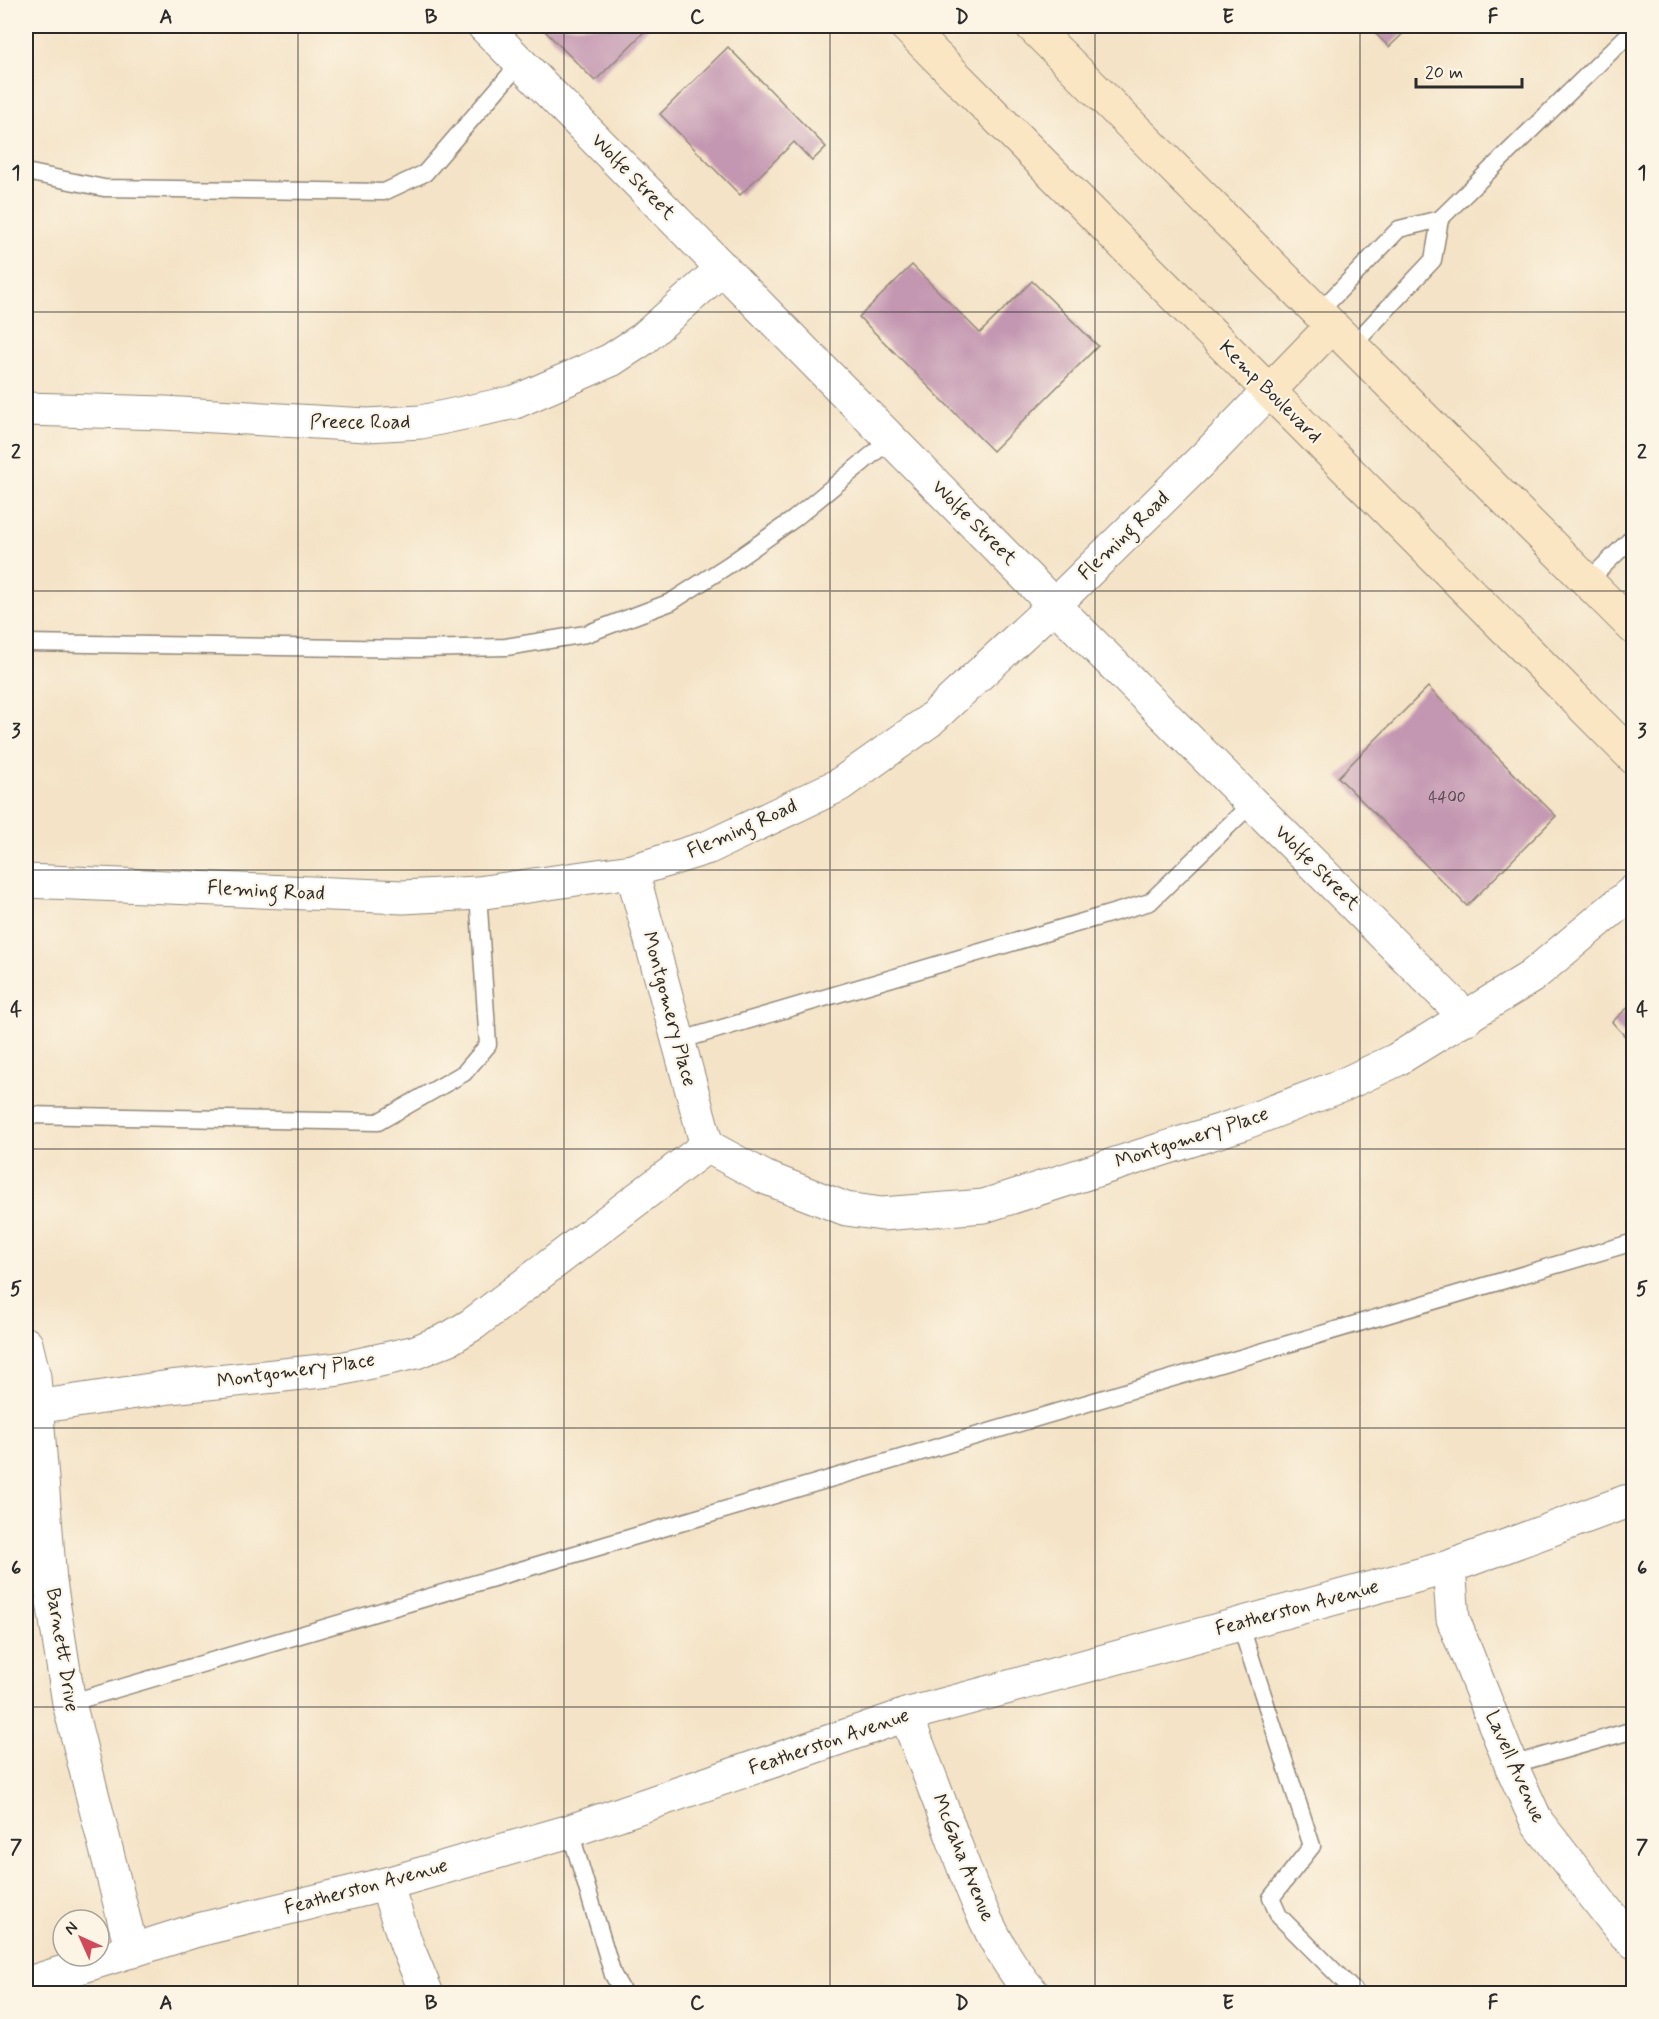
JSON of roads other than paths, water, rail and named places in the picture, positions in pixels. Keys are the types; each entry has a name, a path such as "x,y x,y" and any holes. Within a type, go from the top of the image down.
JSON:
{"main road":[{"name":"Kemp Boulevard","path":"906,26 1634,758"},
{"path":"1032,26 1634,628"},
{"path":"1269,391 1334,328"}],"street":[{"name":"Wolfe Street","path":"484,26 1054,605 1467,1018"},
{"name":"Preece Road","path":"26,409 164,413 367,425 422,422 515,402 611,360 643,339 723,268"},
{"name":"Fleming Road","path":"26,881 403,897 478,893 632,871 710,847 839,785 929,721 1054,605 1269,391"},
{"name":"Montgomery Place","path":"632,871 707,1146 764,1177 846,1209 882,1214 984,1206 1241,1124 1343,1085 1396,1060 1531,977 1634,891"},
{"name":"Montgomery Place","path":"36,1407 170,1387 340,1369 425,1348 450,1338 473,1324 707,1146"},
{"name":"Barnett Drive","path":"26,1344 34,1377 50,1582 69,1703 132,1951"},
{"name":"Featherston Avenue","path":"26,1984 194,1931 386,1884 570,1831 906,1715 1449,1567 1625,1502 1634,1501"},
{"name":"Lavell Avenue","path":"1449,1567 1453,1619 1511,1766 1537,1822 1622,1931 1634,1942"},
{"name":"McGaha Avenue","path":"906,1715 969,1881 996,1940 1019,1978 1033,1994"},
{"path":"386,1884 407,1946 427,1994"}],"lane":[{"path":"1334,328 1399,229 1440,219 1634,29"},
{"path":"26,172 104,188 384,192 425,173 520,62"},
{"path":"1334,328 1433,261 1440,219"},
{"path":"26,643 418,649 506,647 586,634 670,602 730,564 794,519 891,439"},
{"path":"1587,582 1634,536"},
{"path":"678,1041 1150,902 1252,803"},
{"path":"26,1115 378,1122 464,1073 488,1045 478,893"},
{"path":"69,1703 1634,1242"},
{"path":"1240,1624 1312,1846 1270,1898 1279,1916 1357,1994"},
{"path":"1511,1766 1634,1730"},
{"path":"570,1831 613,1975 624,1994"}]}
